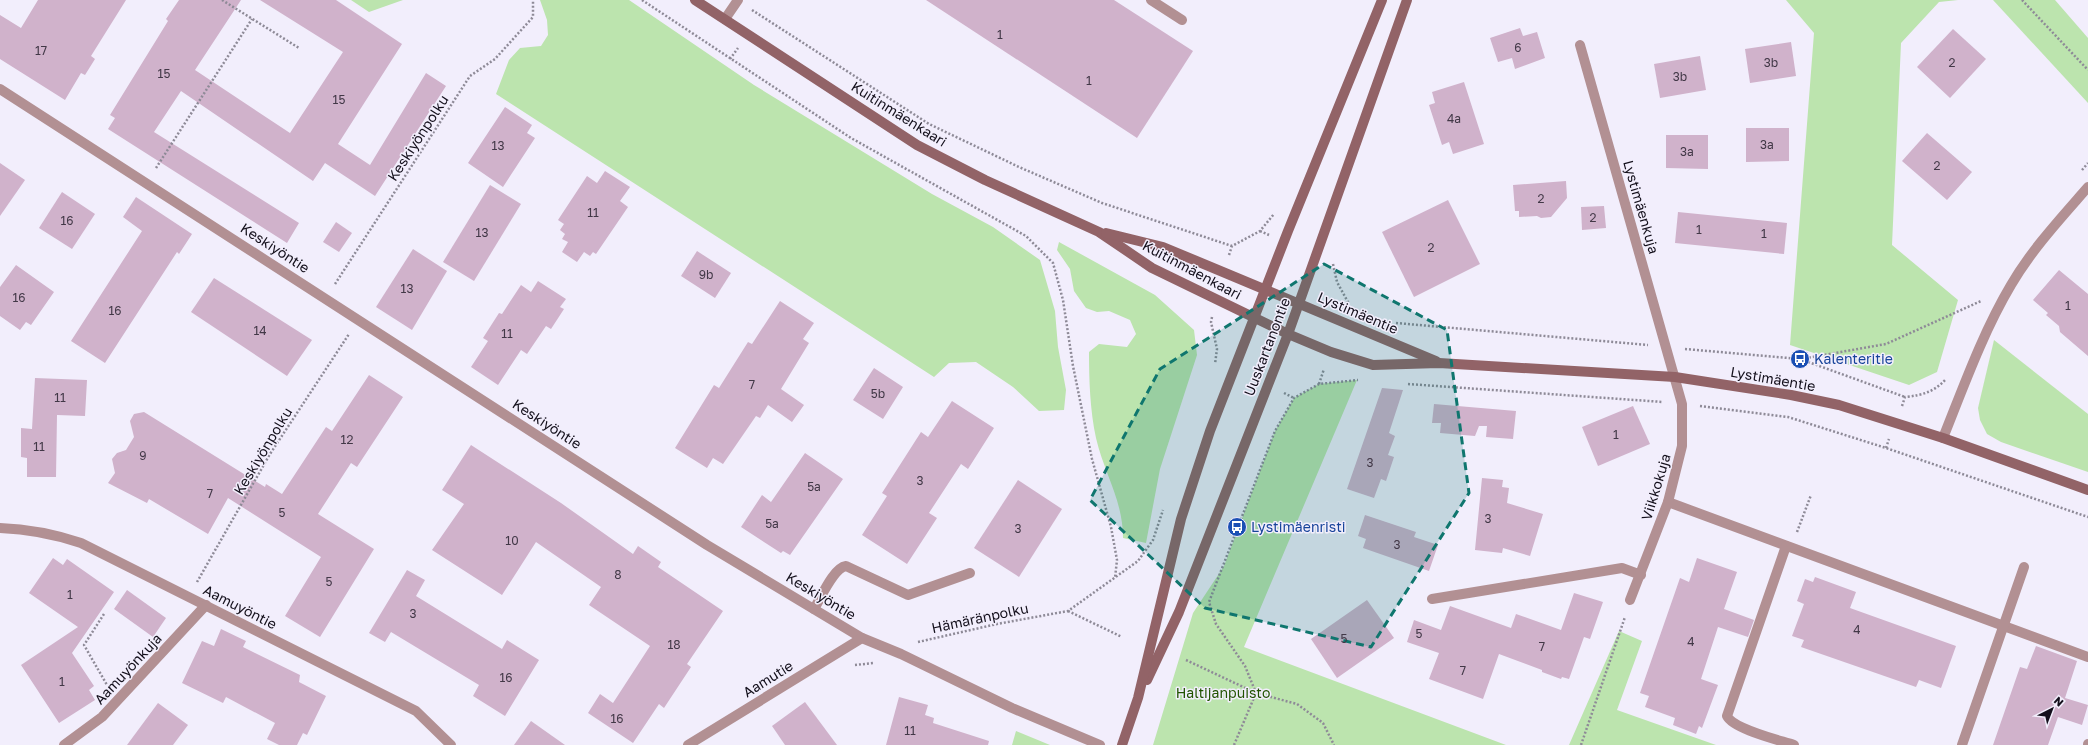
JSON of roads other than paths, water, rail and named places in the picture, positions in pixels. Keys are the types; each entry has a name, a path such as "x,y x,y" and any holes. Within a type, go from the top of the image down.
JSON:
{"street":[{"name":"Kuitinmäenkaari","path":"695,0 917,144 985,180 1099,232 1152,268 1254,317"},
{"path":"725,19 738,0"},
{"path":"1151,0 1182,20"},
{"name":"Uuskartanontie","path":"1122,745 1138,698 1181,519 1213,424 1265,288 1382,0"},
{"name":"Uuskartanontie","path":"1138,698 1179,612 1288,334 1407,0"},
{"name":"Lystimäenkuja","path":"1580,45 1675,377"},
{"name":"Keskiyöntie","path":"0,89 326,297 708,545 862,638 901,654 1012,708 1100,745"},
{"path":"1943,438 1991,323 2010,285 2037,246 2088,187"},
{"name":"Kuitinmäenkaari","path":"1099,232 1163,247 1265,288"},
{"name":"Lystimäentie","path":"1265,288 1439,363"},
{"name":"Lystimäentie","path":"1254,317 1288,334 1331,352 1373,364 1439,363 1675,377 1791,394 1840,405 1943,438 2088,490"},
{"name":"Viikkokuja","path":"1630,600 1641,576 1668,502 1682,446 1682,404 1675,377"},
{"path":"1668,502 2088,657"},
{"name":"Aamuyöntie","path":"0,528 29,530 56,535 81,543 416,711 450,745"},
{"path":"1789,546 1727,716 1732,723 1794,745"},
{"path":"814,609 840,567 846,566 908,595 970,573"},
{"path":"1962,745 2024,567"},
{"path":"1432,599 1622,568 1641,576"},
{"name":"Aamuyönkuja","path":"64,745 102,717 206,605"},
{"name":"Aamutie","path":"688,745 862,638"}],"place":[{"name":"Kalenteritie","path":"1800,359"},
{"name":"Lystimäenristi","path":"1237,527"}],"park label":[{"name":"Haltijanpuisto","path":"1223,693"}]}
